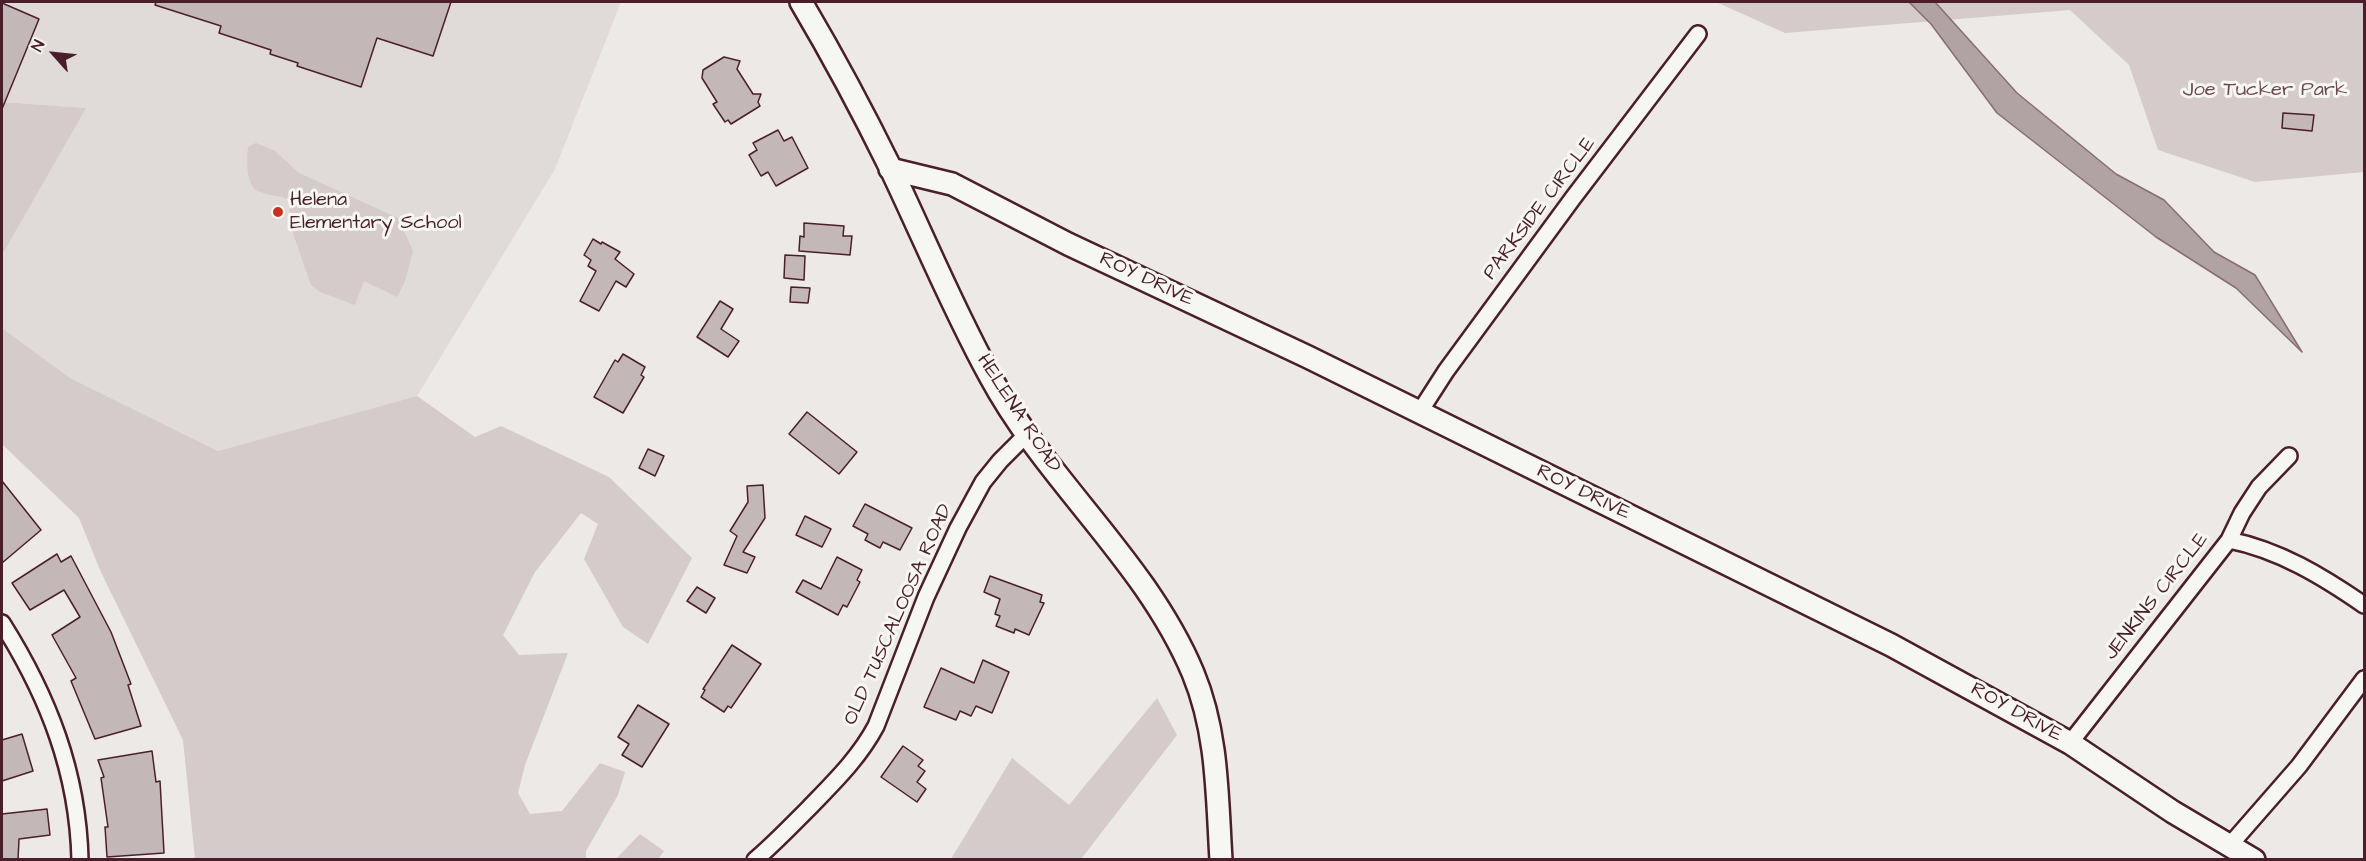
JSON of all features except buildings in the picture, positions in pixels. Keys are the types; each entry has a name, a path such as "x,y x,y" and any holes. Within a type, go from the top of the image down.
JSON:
{"street":[{"name":"HELENA ROAD","path":"801,2 851,90 891,169 990,376 1026,435 1134,572 1161,614 1193,672 1215,753 1221,860"},
{"name":"PARKSIDE CIRCLE","path":"1419,412 1446,371 1559,217 1698,34"},
{"name":"ROY DRIVE","path":"891,169 952,184 1068,244 1207,308 1891,645 2070,743 2173,812 2254,860"},
{"name":"OLD TUSCALOOSA ROAD","path":"755,860 842,774 867,742 876,726 926,597 958,528 983,482 1026,435"},
{"path":"2229,540 2242,513 2259,487 2289,456"},
{"name":"JENKINS CIRCLE","path":"2070,743 2229,540 2256,545 2277,553 2341,589 2364,605"},
{"path":"2,623 39,687 53,719 65,757 75,803 80,860"},
{"path":"2230,845 2299,766 2364,679"}],"shaded area":[{"name":"Helena Elementary School","path":"2,2 621,2 555,169 417,396 218,451 70,378 2,328 2,255 85,108 2,102"},
{"path":"1909,2 1935,2 2017,93 2116,174 2164,200 2214,252 2255,275 2302,352 2236,288 2156,237 1997,113 1931,24"}],"green space":[{"name":"Joe Tucker Park","path":"1716,2 2364,2 2364,172 2255,182 2158,150 2129,65 2070,10 1785,33"},
{"path":"2,102 86,108 2,255"},
{"path":"256,143 275,151 299,173 398,218 413,251 405,281 397,297 364,281 355,305 320,292 311,285 289,221 290,200 258,191 249,178 248,147"},
{"path":"2,328 70,378 218,451 417,396 475,437 501,426 609,477 692,558 648,644 623,627 584,559 598,524 581,513 535,572 503,635 519,655 568,653 525,765 518,793 530,814 562,811 600,763 625,772 618,795 586,851 586,859 195,859 183,740 100,570 79,518 2,444"},
{"path":"1157,698 1177,735 1081,859 951,859 1012,758 1069,805"},
{"path":"640,834 664,851 658,859 616,859"}],"place":[{"name":"Helena Elementary School","path":"278,212"}]}
